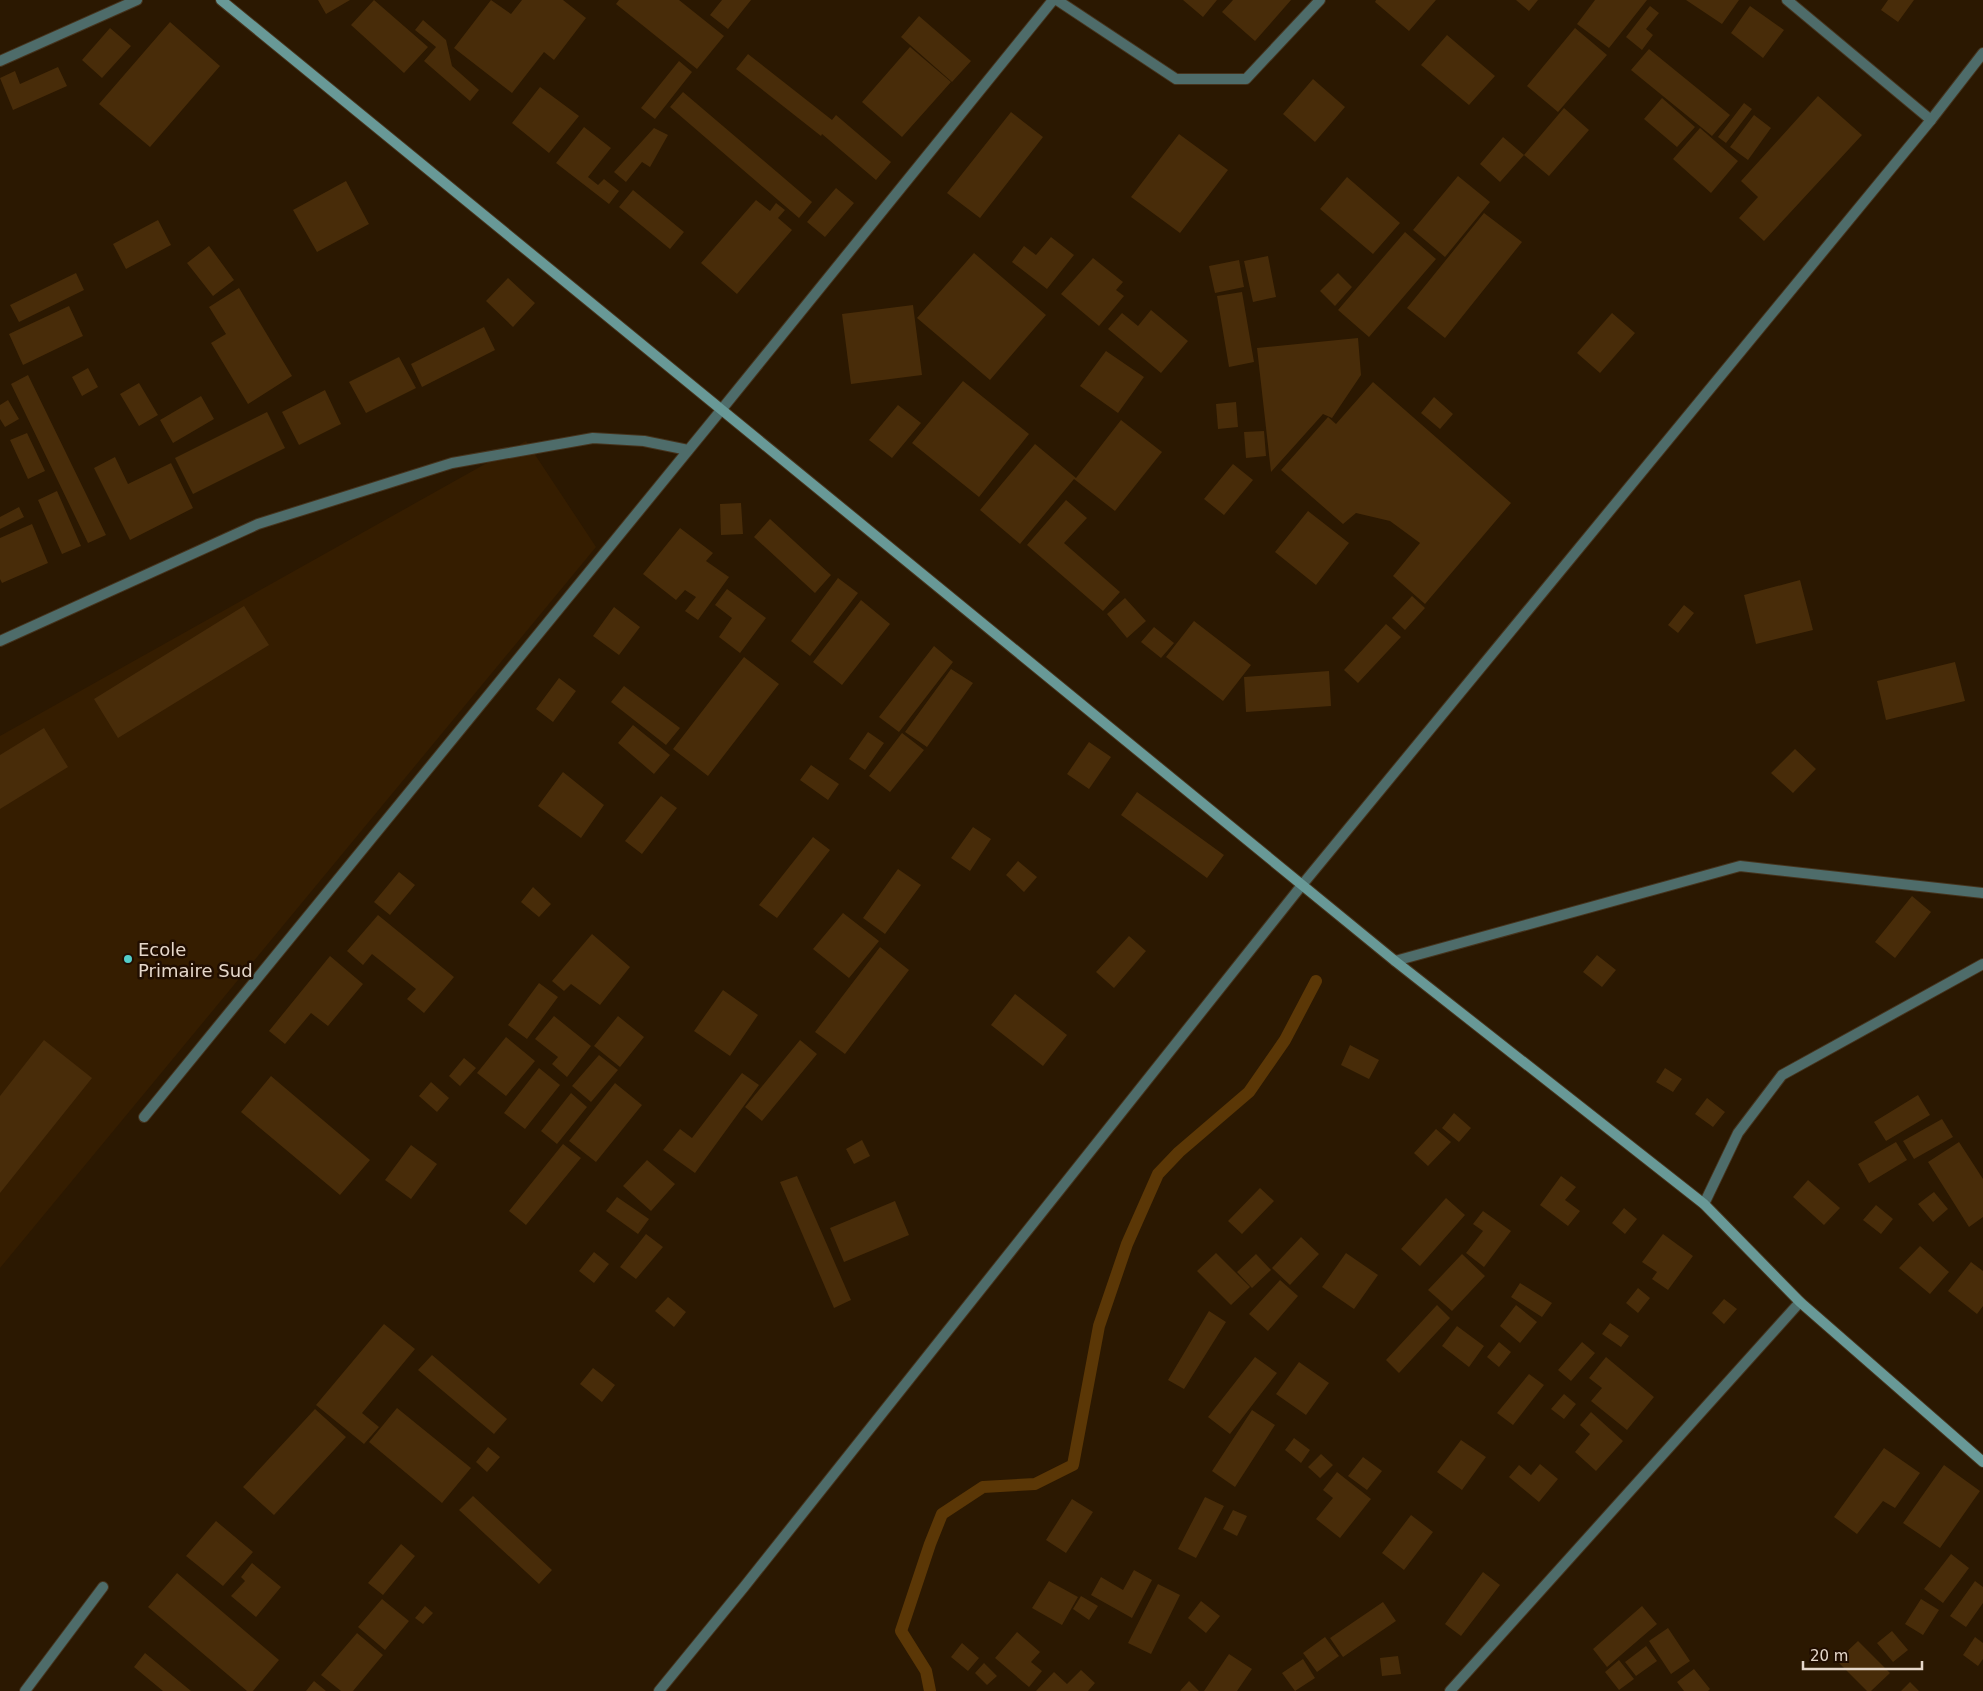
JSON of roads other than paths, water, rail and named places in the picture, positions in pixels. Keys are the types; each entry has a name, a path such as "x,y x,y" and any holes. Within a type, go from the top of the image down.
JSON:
{"main road":[{"path":"222,0 1395,961 1704,1204 1800,1302 1983,1462"}],"street":[{"path":"0,61 137,0"},
{"path":"144,1117 722,410 1053,0"},
{"path":"1057,0 1176,79 1246,79 1320,0"},
{"path":"1787,0 1932,120"},
{"path":"659,1691 744,1587 1302,885 1932,120 1983,53"},
{"path":"0,641 258,524 452,463 593,438 644,441 688,450"},
{"path":"1395,961 1740,866 1983,893"},
{"path":"1704,1204 1738,1133 1782,1075 1983,964"},
{"path":"1450,1691 1800,1302"},
{"path":"25,1691 103,1587"}],"waterway":[{"path":"930,1691 926,1671 901,1631 942,1514 983,1487 1035,1484 1073,1465 1099,1326 1127,1244 1158,1174 1179,1152 1249,1092 1285,1040 1316,981"}],"place":[{"name":"Ecole Primaire Sud","path":"128,959"}]}
